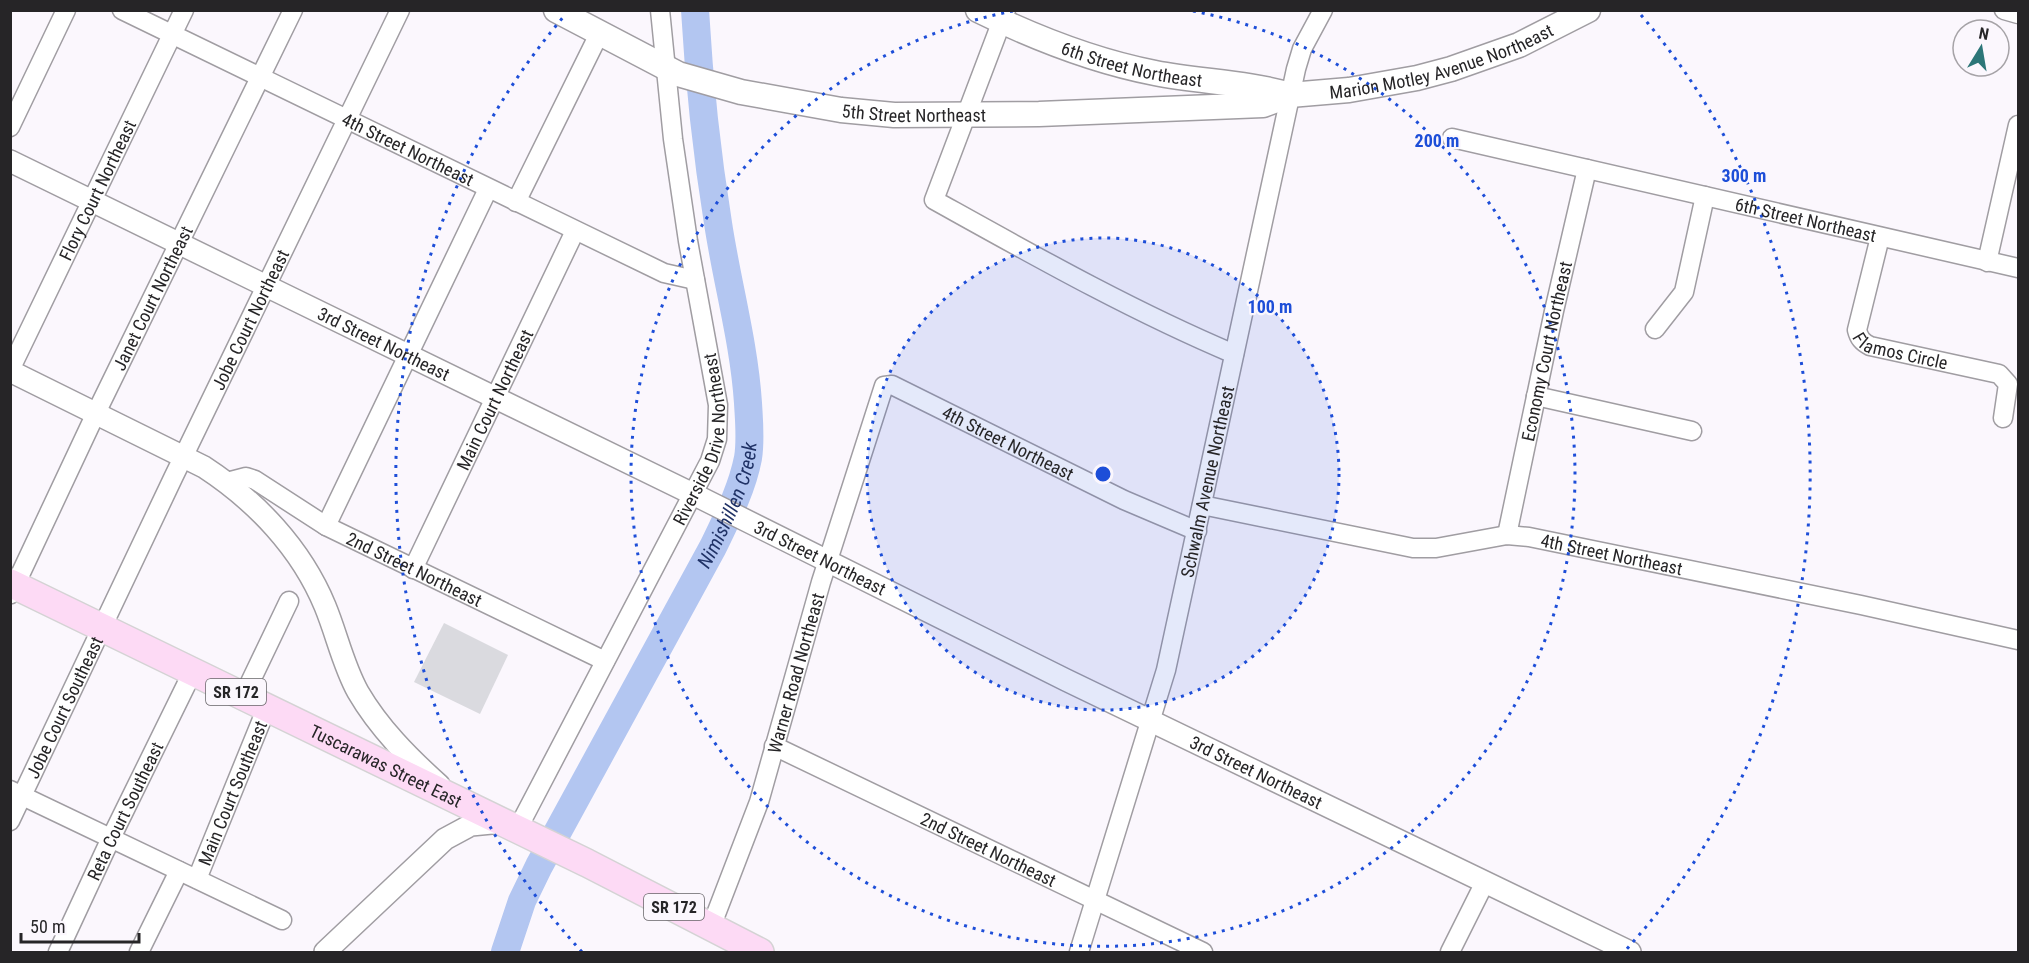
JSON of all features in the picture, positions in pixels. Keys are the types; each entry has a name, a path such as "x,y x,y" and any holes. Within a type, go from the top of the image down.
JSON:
{"main road":[{"name":"5th Street Northeast","path":"556,10 672,71 741,92 865,113 967,115 1263,105 1290,95"},
{"name":"6th Street Northeast","path":"978,10 1004,16 1052,44 1120,65 1190,79 1263,87 1290,95"},
{"name":"Marion Motley Avenue Northeast","path":"1290,95 1349,90 1417,78 1451,69 1519,45 1588,10"},
{"name":"Tuscarawas Street East","path":"12,588 103,627 587,863 754,951"}],"street":[{"path":"10,127 66,10"},
{"name":"4th Street Northeast","path":"122,10 664,273 695,280"},
{"name":"Flory Court Northeast","path":"10,370 184,10"},
{"name":"Janet Court Northeast","path":"12,588 292,10"},
{"name":"Jobe Court Northeast","path":"103,627 400,10"},
{"name":"Riverside Drive Northeast","path":"516,829 605,661 698,497 714,450 718,416 676,162 672,71 660,10"},
{"name":"Schwalm Avenue Northeast","path":"1079,952 1166,670 1290,95 1302,49 1323,10"},
{"path":"2004,10 2019,14"},
{"path":"1004,16 934,200 1076,279 1174,328 1234,354"},
{"path":"516,202 600,32"},
{"path":"1987,262 2019,125"},
{"name":"6th Street Northeast","path":"1452,138 2019,268"},
{"name":"3rd Street Northeast","path":"10,161 1152,721 1630,952"},
{"name":"Economy Court Northeast","path":"1507,535 1587,169"},
{"path":"326,526 488,189"},
{"path":"1655,329 1684,292 1705,196"},
{"name":"Main Court Northeast","path":"413,569 575,231"},
{"name":"Flamos Circle","path":"1881,237 1857,330 1858,336 1870,346 1999,374 2008,384 2003,418"},
{"path":"10,370 184,456 227,482 267,519 306,568 326,608 352,679 375,718 391,739 416,764 460,802"},
{"name":"4th Street Northeast","path":"887,384 1124,500 1197,531"},
{"name":"Warner Road Northeast","path":"711,927 759,802 828,561 884,386 887,384"},
{"path":"1536,396 1692,431"},
{"name":"2nd Street Northeast","path":"227,482 240,478 255,480 326,526 605,661"},
{"name":"4th Street Northeast","path":"1202,505 1413,548 1436,548 1507,535 1529,537 1862,604 2019,640"},
{"name":"Main Court Southeast","path":"197,879 289,601"},
{"name":"Jobe Court Southeast","path":"10,821 16,793 103,627"},
{"name":"Reta Court Southeast","path":"58,952 193,671"},
{"name":"2nd Street Northeast","path":"774,746 1203,952"},
{"path":"16,793 282,920"},
{"path":"325,952 445,839 471,825 516,829"},
{"path":"139,952 179,870"},
{"path":"1450,952 1485,882"}],"building":[{"path":"444,623 508,655 480,714 414,682"}],"waterway":[{"name":"Nimishillen Creek","path":"505,952 522,901 539,866 713,547 738,492 748,458 750,430 746,380 710,171 695,10"}]}
